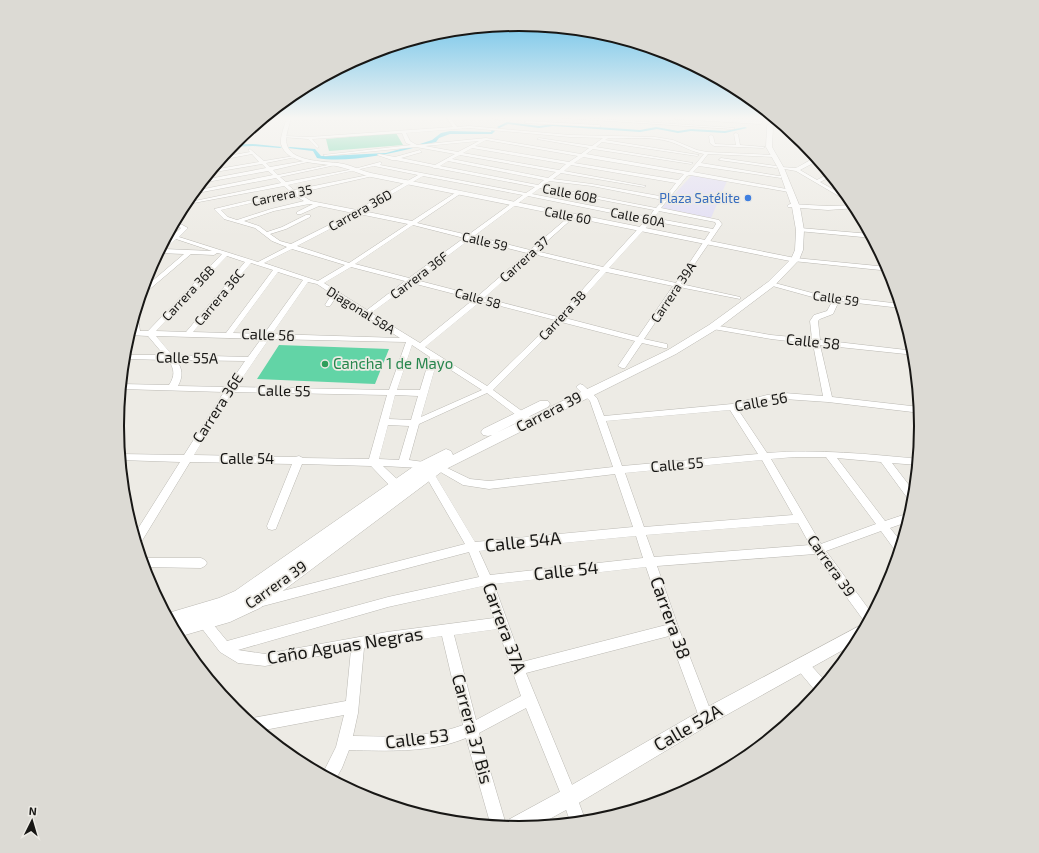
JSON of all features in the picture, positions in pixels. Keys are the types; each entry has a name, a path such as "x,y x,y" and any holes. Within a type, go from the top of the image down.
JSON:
{"main road":[{"path":"771,157 779,171 793,206 800,230 799,250 791,259"},
{"path":"791,259 794,230 793,206"},
{"name":"Carrera 39","path":"174,619 222,605 241,596 396,485 431,469 525,418 583,390 672,352 712,327 771,284 791,259"},
{"name":"Carrera 39","path":"583,390 622,366 689,332 768,278 791,259"},
{"name":"Carrera 39","path":"180,628 230,614 254,603 431,469"}],"street":[{"name":"Calle 59","path":"257,157 293,192 309,202 411,223 603,269 738,298"},
{"name":"Calle 60","path":"294,157 310,162 338,164 371,175 705,243 791,259 882,268"},
{"path":"218,170 294,157"},
{"name":"Calle 60B","path":"385,157 714,220"},
{"path":"195,202 354,170 375,165 398,157"},
{"name":"Carrera 36D","path":"260,263 358,212 421,174 454,157"},
{"path":"478,157 644,186"},
{"path":"449,191 474,174 504,157"},
{"path":"526,157 680,182"},
{"name":"Carrera 36F","path":"367,314 513,204 579,157"},
{"path":"591,157 786,190"},
{"path":"592,185 624,157"},
{"path":"652,157 691,163"},
{"name":"Carrera 38","path":"414,423 488,390 560,319 603,269 650,219 686,174 691,163 697,157"},
{"name":"Carrera 38","path":"686,174 698,164 704,157"},
{"path":"713,157 779,171"},
{"path":"448,160 549,179 667,198"},
{"path":"698,164 779,171 797,170 812,161"},
{"path":"210,180 310,162"},
{"path":"203,190 338,164"},
{"name":"Calle 60A","path":"375,165 713,231"},
{"path":"638,193 661,169"},
{"path":"797,170 839,194"},
{"name":"Carrera 35","path":"217,209 371,175"},
{"path":"819,182 826,177"},
{"path":"819,182 833,186"},
{"path":"319,283 350,265 458,193"},
{"path":"200,195 206,200"},
{"path":"582,206 592,197"},
{"path":"238,222 273,210 309,202"},
{"path":"266,234 306,218 308,216 299,213 318,204"},
{"path":"793,206 848,207"},
{"name":"Calle 58","path":"217,209 224,218 258,227 278,242 350,265 413,280 664,346"},
{"name":"Carrera 37","path":"420,347 480,298 572,216"},
{"name":"Carrera 39A","path":"622,366 719,224 714,220"},
{"path":"172,239 185,228 180,225"},
{"path":"800,230 865,235"},
{"name":"Diagonal 58A","path":"174,237 225,254 260,263 319,283 488,390 525,418"},
{"path":"165,251 225,254"},
{"path":"150,286 190,252"},
{"name":"Carrera 36B","path":"150,333 225,254"},
{"name":"Carrera 36C","path":"188,334 250,260"},
{"path":"229,334 277,269"},
{"name":"Carrera 36E","path":"139,536 229,390 307,279"},
{"name":"Calle 59","path":"771,284 816,296 896,305"},
{"path":"328,305 335,294"},
{"path":"828,399 816,342 814,320 816,317 830,312 837,299"},
{"name":"Calle 58","path":"712,327 771,337 908,352"},
{"name":"Calle 56","path":"135,333 268,335 409,341"},
{"path":"150,333 177,366 177,380 172,388"},
{"path":"396,485 373,462 392,392 409,341"},
{"path":"403,463 434,356"},
{"name":"Calle 55A","path":"130,357 250,359"},
{"name":"Calle 55","path":"126,387 423,393"},
{"name":"Carrera 38","path":"583,390 594,400 673,629 706,717"},
{"name":"Calle 56","path":"601,419 732,407 767,398 784,396 828,399 914,409"},
{"name":"Carrera 39","path":"732,407 765,457 799,519 818,549 866,616"},
{"path":"384,422 414,423"},
{"name":"Calle 55","path":"431,469 467,482 489,485 619,470 795,454 829,454 913,462"},
{"path":"829,454 897,545"},
{"name":"Calle 54","path":"125,457 299,459 403,463 431,469"},
{"path":"272,526 299,459"},
{"path":"884,459 909,492"},
{"name":"Carrera 37A","path":"431,469 472,547 487,580 529,699 570,798 576,818"},
{"name":"Calle 54A","path":"254,603 472,547 640,531 799,519"},
{"name":"Calle 54","path":"224,648 388,602 487,580 650,562 818,549 904,519"},
{"path":"148,562 201,563"},
{"name":"Caño Aguas Negras","path":"204,622 224,648 238,657 265,660 387,638 501,623"},
{"path":"518,669 673,629"},
{"name":"Carrera 37 Bis","path":"447,630 471,729 497,821"},
{"path":"330,773 345,743 351,707 358,644"},
{"name":"Calle 52A","path":"525,822 570,798 706,717 802,665 850,644"},
{"path":"802,665 819,684"},
{"name":"Calle 53","path":"345,743 399,744 451,736 471,729 529,699"},
{"path":"259,724 351,707"}],"shaded area":[{"path":"692,175 727,181 711,218 662,208"}],"green space":[{"name":"Cancha 1 de Mayo","path":"279,345 389,349 375,384 257,379"}],"waterway":[{"path":"319,157 345,157"}],"place":[{"name":"Plaza Satélite","path":"748,198"},
{"name":"Cancha 1 de Mayo","path":"325,364"}]}
